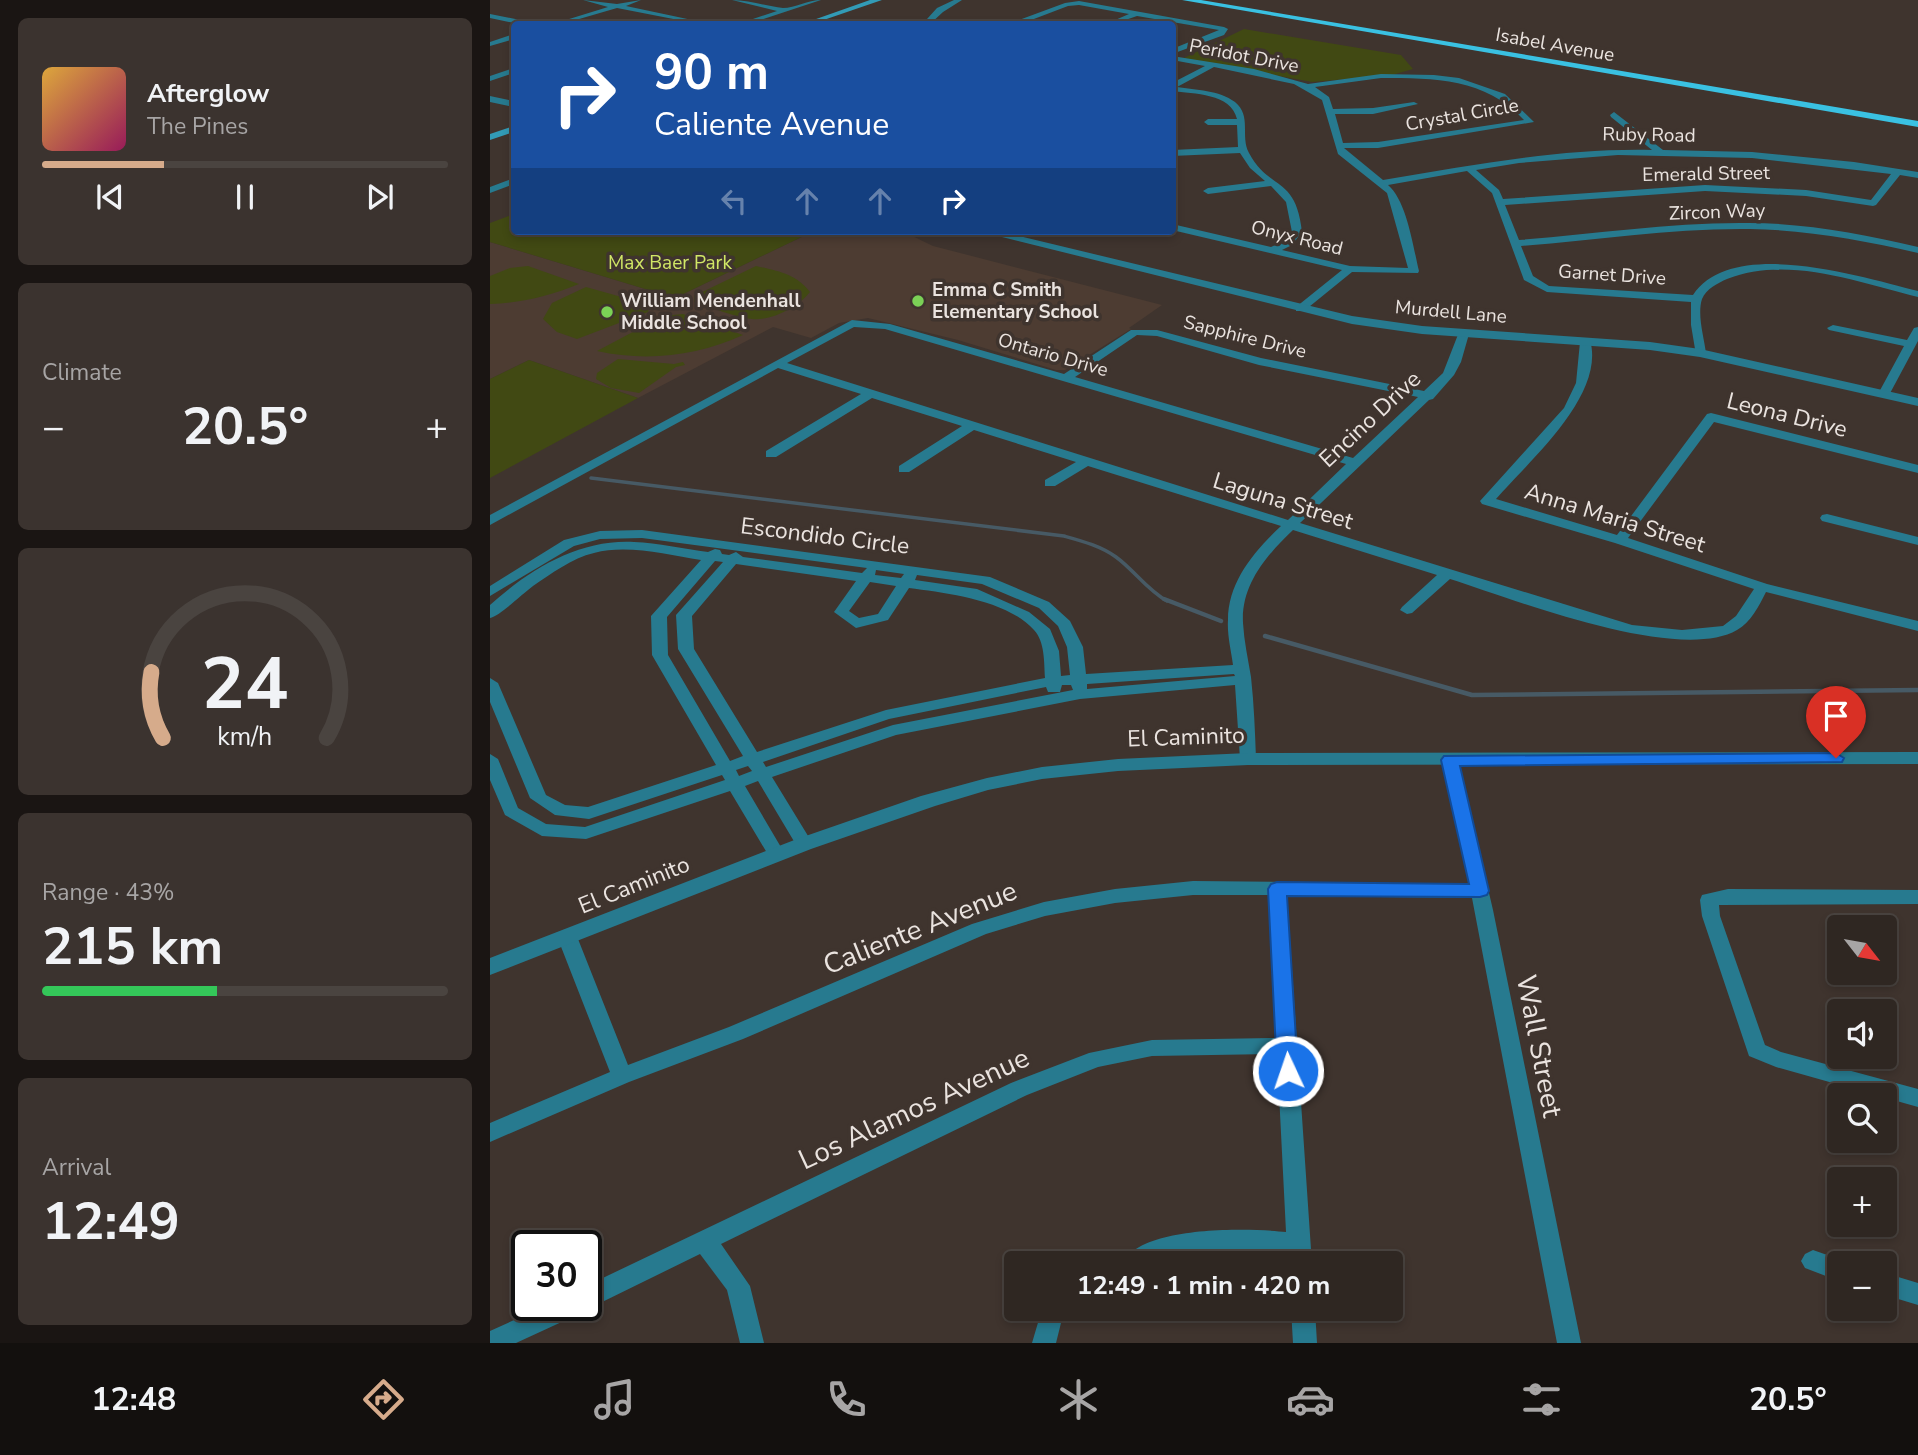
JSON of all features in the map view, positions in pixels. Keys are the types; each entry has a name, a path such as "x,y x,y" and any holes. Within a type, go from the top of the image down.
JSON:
{"highway":[{"name":"Isabel Avenue","path":"1186,0 1918,121"},
{"name":"Isabel Avenue","path":"1212,0 1918,121"}],"main road":[{"path":"816,21 881,1"},
{"path":"831,21 881,1"},
{"path":"490,131 511,123"},
{"path":"490,138 511,130"}],"street":[{"path":"586,0 691,21"},
{"path":"566,21 638,0"},
{"path":"736,0 786,10"},
{"path":"751,21 818,0"},
{"path":"929,21 943,8 959,0"},
{"path":"1023,20 1075,3 1224,29 1222,33 1176,50"},
{"path":"943,8 956,9"},
{"path":"1117,21 1135,14"},
{"path":"490,16 513,21"},
{"path":"908,20 914,21"},
{"path":"490,44 511,38"},
{"name":"Peridot Drive","path":"1176,59 1310,86"},
{"path":"1176,85 1212,65"},
{"path":"490,79 511,72"},
{"name":"Crystal Circle","path":"1310,86 1343,79 1413,74 1481,87 1504,97 1530,122 1378,145 1338,146"},
{"path":"1310,86 1326,99 1338,146 1349,160 1381,183"},
{"path":"1176,88 1206,94 1231,103 1238,109 1242,122 1242,150 1252,165 1289,195 1295,205 1297,232 1288,243 1273,250"},
{"path":"1504,97 1518,94"},
{"path":"490,99 511,103"},
{"path":"1330,112 1373,111 1415,104"},
{"path":"1614,115 1660,152"},
{"path":"1208,122 1242,122"},
{"path":"1744,141 1752,155"},
{"path":"1176,153 1242,150"},
{"name":"Ruby Road","path":"1381,183 1588,152 1752,155 1918,175"},
{"name":"Garnet Drive","path":"1470,169 1492,187 1500,202 1528,278 1547,289 1697,299"},
{"name":"Emerald Street","path":"1500,202 1705,188 1758,189 1873,202 1898,172"},
{"path":"490,190 511,182"},
{"path":"1208,191 1272,183"},
{"name":"Onyx Road","path":"1176,227 1350,269 1414,271 1396,203 1391,192 1381,183"},
{"name":"Zircon Way","path":"1516,243 1689,229 1770,227 1857,236 1918,250"},
{"name":"Murdell Lane","path":"1000,235 1300,309 1383,325 1463,334 1650,346 1700,353 1918,402"},
{"path":"1300,309 1350,269"},
{"path":"1700,353 1697,299 1706,286 1722,277 1751,269 1826,272 1918,294"},
{"name":"Ontario Drive","path":"490,521 838,329 863,322 886,326 1356,463"},
{"path":"1833,328 1910,344"},
{"path":"1884,394 1918,330"},
{"name":"Sapphire Drive","path":"1065,379 1135,332 1157,333 1259,361 1429,396"},
{"name":"Encino Drive","path":"1248,759 1236,621 1239,593 1252,567 1267,547 1429,396 1452,369 1463,334"},
{"name":"Anna Maria Street","path":"1586,342 1582,383 1569,409 1487,501 1620,540 1762,587 1918,626"},
{"name":"Laguna Street","path":"777,364 1620,628 1711,634 1736,626 1762,587"},
{"path":"771,454 870,394"},
{"name":"Leona Drive","path":"1620,540 1711,417 1918,469"},
{"path":"904,469 971,426"},
{"path":"1050,483 1086,461"},
{"path":"1827,518 1918,541"},
{"name":"Escondido Circle","path":"490,592 569,543 600,535 642,534 716,552"},
{"name":"Escondido Circle","path":"490,614 494,607 536,579 580,552 599,547 716,552 871,571 972,592 1024,615 1042,629 1051,651 1054,689"},
{"path":"716,552 659,615 660,655 776,854"},
{"path":"737,555 684,615 686,649 804,844"},
{"path":"871,571 841,612 856,623 883,617 909,577"},
{"path":"519,573 536,579"},
{"path":"1408,610 1448,573"},
{"name":"Escondido Circle","path":"909,577 985,580 1044,605 1065,624 1075,647 1079,686"},
{"path":"660,655 686,649"},
{"path":"490,759 511,811 542,830 586,833 757,765 1054,689 1242,675"},
{"path":"490,683 538,798 561,811 589,813 730,775"},
{"path":"490,751 516,744"},
{"name":"El Caminito","path":"490,967 568,939 804,844 928,801 987,784 1042,773 1118,765 1248,759 1918,758"},
{"name":"Wall Street","path":"1450,760 1480,891 1569,1343"},
{"name":"Caliente Avenue","path":"490,1133 622,1076 736,1033 979,929 1044,909 1115,896 1193,888 1480,891"},
{"path":"1277,889 1300,1251"},
{"path":"1918,897 1728,896 1709,901 1711,916 1756,1050 1776,1059 1918,1098"},
{"path":"568,939 622,1076"},
{"name":"Los Alamos Avenue","path":"602,1290 1019,1089 1096,1059 1152,1048 1286,1046"},
{"path":"1159,1251 1217,1240 1254,1238 1291,1251"},
{"path":"705,1242 738,1286 752,1343"},
{"path":"1814,1262 1827,1266"},
{"path":"1897,1288 1918,1294"},
{"path":"490,1343 538,1321"},
{"path":"1044,1343 1050,1321"},
{"path":"1304,1321 1305,1343"}],"shaded area":[{"path":"806,235 910,235 933,246 1162,305 1129,328 1131,329 1065,370 1056,370 958,340 868,318 839,323 811,338 773,327 638,398 529,360 490,379 490,242 675,298"}],"green space":[{"path":"1244,29 1401,55 1413,69 1392,75 1312,82 1184,58"},
{"name":"Max Baer Park","path":"511,215 511,235 806,235 675,298 490,242 490,223"},
{"path":"528,266 579,284 535,298 490,304 490,276 510,268"},
{"path":"756,266 793,277 810,292 784,312 760,319 737,316 694,302 694,296"},
{"path":"586,287 650,305 648,312 577,339 557,332 543,319 552,303"},
{"path":"683,314 743,335 708,348 672,355 634,356 597,351 663,316"},
{"path":"618,359 674,364 683,362 685,365 676,367 639,393 611,388 596,379 597,373"},
{"path":"529,360 638,398 490,478 490,379"}],"waterway":[{"path":"591,478 1064,536 1110,553 1164,599"},
{"path":"1164,599 1221,621"},
{"path":"1265,636 1472,695 1918,690"}],"place":[{"name":"Emma C Smith Elementary School","path":"918,301"},
{"name":"William Mendenhall Middle School","path":"607,312"}],"route":[{"path":"1288,1071 1277,889 1480,891 1450,760 1836,758"}]}
